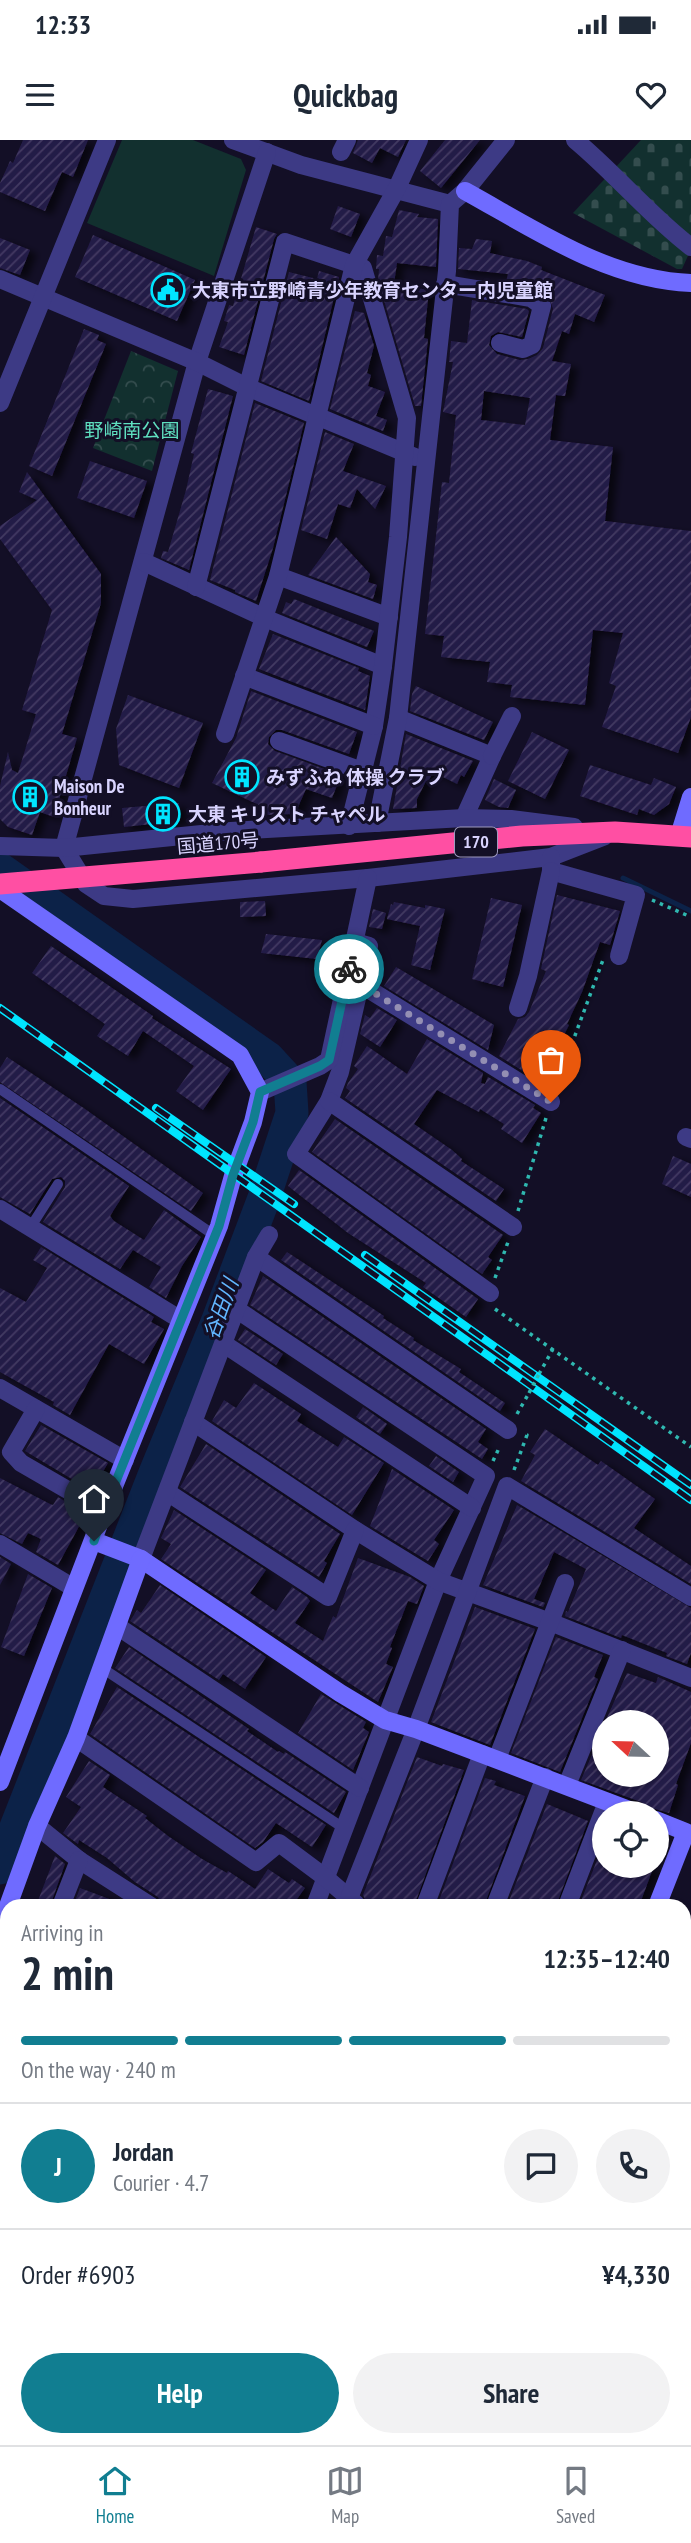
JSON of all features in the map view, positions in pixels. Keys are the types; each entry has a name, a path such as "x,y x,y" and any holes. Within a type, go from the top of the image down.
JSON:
{"highway":[{"name":"国道170号","path":"0,886 522,836 615,832 685,836"}],"street":[{"path":"0,403 107,140"},
{"path":"233,140 301,165 450,204"},
{"path":"225,734 278,576 355,265 397,188 419,140"},
{"path":"377,823 398,719 445,284 450,204 465,191 506,140"},
{"path":"575,140 691,247"},
{"path":"267,152 197,362 64,848 86,884 104,895 133,899 551,864 615,832"},
{"path":"465,191 579,254 634,275 691,282"},
{"path":"196,587 285,242 363,268 407,418 398,537 383,666 374,726 349,826"},
{"path":"0,279 197,362 317,417 425,460"},
{"path":"445,284 531,298 542,306 532,345 523,349 500,343"},
{"path":"144,562 264,618 383,666"},
{"path":"278,576 389,617"},
{"path":"244,676 374,726"},
{"path":"464,818 512,716"},
{"path":"398,719 492,756"},
{"path":"279,741 362,771"},
{"path":"685,836 691,797"},
{"path":"1,848 64,848 231,831 464,818 511,819 615,832"},
{"path":"551,864 636,895 618,956"},
{"path":"518,1008 528,976 551,864"},
{"path":"260,1092 329,1060 368,878"},
{"path":"0,886 40,917 240,1055 260,1092 253,1122 214,1235 4,1761 0,1782"},
{"path":"355,942 369,946 340,1072 329,1101 296,1154 490,1293"},
{"path":"360,984 551,1102"},
{"path":"329,1101 513,1227"},
{"path":"0,1209 181,1320"},
{"path":"11,1899 37,1826 76,1738 256,1257 269,1235"},
{"path":"256,1257 508,1430"},
{"path":"236,1309 486,1476 438,1581 318,1899"},
{"path":"223,1344 472,1508"},
{"path":"0,1388 125,1460"},
{"path":"36,1409 11,1452 21,1463 104,1511"},
{"path":"193,1423 355,1530 438,1581 691,1678"},
{"path":"352,1899 507,1486 691,1597"},
{"path":"167,1492 328,1597 355,1530"},
{"path":"94,1541 141,1559 330,1687 385,1720 568,1785 605,1801"},
{"path":"0,1544 74,1588"},
{"path":"428,1899 565,1583"},
{"path":"117,1626 360,1788"},
{"path":"568,1785 622,1650"},
{"path":"76,1738 256,1862 279,1843 326,1878 347,1899"},
{"path":"498,1899 545,1777"},
{"path":"660,1899 689,1826 669,1822"},
{"path":"37,1826 79,1860 138,1899"},
{"path":"570,1899 592,1841"},
{"path":"64,1899 79,1860"}],"lane":[{"path":"0,1089 214,1235"},
{"path":"30,1228 58,1184"},
{"path":"102,1668 345,1829"},
{"path":"586,1739 592,1741"}],"path":[{"path":"636,895 691,917"},
{"path":"490,1293 488,1304 691,1447"},
{"path":"486,1476 553,1349"},
{"path":"507,1486 527,1435 508,1430"}],"green space":[{"path":"122,140 193,140 241,159 246,170 214,276 87,223"},
{"path":"641,140 691,140 691,249 682,269 677,269 573,213"},
{"name":"野崎南公園","path":"131,351 178,371 152,471 93,448"}],"building":[{"path":"23,140 88,140 73,177 62,172 45,211 0,192 0,183"},
{"path":"358,140 406,140 398,157 380,148 372,163 353,153"},
{"path":"445,140 480,140 441,188 420,171"},
{"path":"338,206 360,214 351,237 330,229"},
{"path":"399,210 419,214 417,217 438,219 436,267 397,263 394,284 429,290 424,338 428,339 421,406 415,406 378,280 379,269 376,269 377,255 383,256 386,236 392,237"},
{"path":"256,227 277,234 244,355 219,347 228,322 224,321 229,305 233,306"},
{"path":"93,235 195,280 177,321 75,277"},
{"path":"0,238 30,250 20,275 0,268"},
{"path":"476,239 492,241 490,253 527,261 542,267 541,270 605,295 594,322 575,314 569,334 562,331 552,361 571,364 565,396 556,395 550,440 613,447 605,521 691,531 691,717 678,753 602,727 616,686 609,683 623,633 593,630 585,705 510,697 512,685 487,682 490,662 441,657 444,636 425,634 442,482 449,483 456,415 443,412 453,362 449,362 451,341 467,343 472,300 527,309 529,311 522,337 498,332 491,336 489,345 497,354 520,360 528,359 543,348 553,309 549,297 537,289 506,282 508,274 458,269 459,248 472,249","holes":["484,391 530,398 525,425 481,420"]},
{"path":"319,271 339,277 309,401 261,381 289,272 317,279"},
{"path":"355,311 364,313 374,346 367,373 371,375 368,386 385,392 376,416 387,420 383,431 330,409"},
{"path":"84,329 99,335 97,340 106,344 52,476 29,466"},
{"path":"208,389 233,396 189,570 161,558 163,551 168,552 186,490 194,454 191,453"},
{"path":"255,403 304,423 273,548 256,601 210,580"},
{"path":"325,432 354,444 343,471 386,486 375,509 357,489 350,508 338,504 327,539 301,530"},
{"path":"90,461 147,481 134,518 77,498"},
{"path":"27,472 101,574 101,603 62,734 77,738 54,817 40,812 32,835 8,827 0,819 0,786 8,752 12,770 18,773 36,714 22,710 52,610 0,539 0,526 37,500 19,492"},
{"path":"336,537 370,574 368,582 377,585 373,599 308,575"},
{"path":"294,599 374,631 367,647 282,613 286,602 291,604"},
{"path":"273,634 359,668 358,671 370,676 365,710 259,669"},
{"path":"416,686 493,722 484,740 410,711"},
{"path":"251,691 357,732 349,754 282,730 276,730 269,737 268,744 275,751 341,775 332,798 306,789 295,814 262,815 265,808 212,783 236,738"},
{"path":"128,695 203,723 179,788 119,765 116,729"},
{"path":"532,732 569,750 545,799 508,781"},
{"path":"406,734 473,761 457,784 433,772 417,799 417,808 393,809"},
{"path":"590,765 651,785 654,778 676,787 669,804 654,815 639,809 637,815 580,796"},
{"path":"494,779 516,790 508,808 485,800"},
{"path":"179,803 180,821 124,827 122,808"},
{"path":"557,895 620,911 610,945 600,942 567,1024 569,1025 556,1051 561,1054 545,1085 499,1056 518,1019 529,1012 546,971 541,969"},
{"path":"491,898 522,905 503,987 472,979"},
{"path":"265,901 266,916 240,917 240,902"},
{"path":"394,902 445,909 430,970 411,965 420,926 387,919"},
{"path":"373,909 386,913 382,929 369,927"},
{"path":"266,934 322,940 317,959 261,953"},
{"path":"51,946 153,1016 152,1018 231,1069 203,1110 176,1091 194,1066 143,1031 128,1056 97,1036 105,1024 32,973"},
{"path":"396,967 494,1025 488,1050 384,986"},
{"path":"377,1008 397,1020 380,1047 360,1034 365,1015 370,1018"},
{"path":"427,1039 483,1073 481,1083 485,1084 488,1077 535,1105 533,1108 541,1113 522,1143 501,1129 504,1124 480,1109 479,1112 437,1090 414,1124 452,1150 461,1161 504,1189 496,1201 345,1098 350,1091 346,1088 348,1083 358,1069 354,1066 367,1046 407,1074"},
{"path":"7,1057 203,1193 191,1211 0,1082 0,1068"},
{"path":"0,1098 129,1186 110,1216 114,1221 144,1240 164,1210 201,1237 166,1298 149,1287 161,1267 133,1250 120,1269 43,1222 65,1187 65,1181 61,1177 52,1179 30,1214 0,1197"},
{"path":"335,1119 503,1235 488,1257 492,1260 482,1274 312,1152"},
{"path":"673,1156 691,1164 691,1197 662,1184"},
{"path":"299,1170 478,1299 466,1317 423,1287 426,1283 348,1233 288,1186"},
{"path":"41,1247 154,1317 151,1322 164,1329 144,1364 109,1344 70,1415 53,1405 54,1402 0,1372 0,1288 26,1302 47,1268 33,1260"},
{"path":"287,1252 384,1316 383,1318 414,1338 413,1340 461,1369 459,1372 505,1403 500,1411 281,1260"},
{"path":"263,1276 486,1429 478,1442 488,1449 482,1459 250,1305"},
{"path":"245,1329 283,1354 276,1365 238,1340"},
{"path":"254,1383 301,1414 297,1421 338,1447 344,1437 384,1463 352,1515 212,1421 224,1400 236,1408"},
{"path":"363,1407 387,1424 380,1434 356,1417"},
{"path":"41,1425 108,1463 92,1491 25,1451"},
{"path":"545,1429 598,1465 601,1461 655,1499 634,1528 691,1566 691,1584 521,1481 535,1455 530,1452"},
{"path":"206,1444 340,1534 324,1561 327,1563 319,1577 180,1487"},
{"path":"436,1456 459,1472 453,1482 429,1466"},
{"path":"392,1469 454,1510 434,1540 439,1544 428,1561 370,1526"},
{"path":"0,1478 50,1504 53,1505 58,1497 81,1511 77,1518 82,1521 58,1565 36,1552 41,1539 28,1533 22,1544 0,1533"},
{"path":"517,1505 691,1608 691,1653 687,1664 622,1635 621,1638 565,1616 586,1569 554,1552 534,1599 545,1603 543,1607 483,1585"},
{"path":"174,1510 266,1570 250,1593 276,1611 292,1587 307,1597 310,1601 295,1623 323,1641 333,1616 336,1618 358,1558 410,1577 424,1586 417,1604 408,1601 386,1664 393,1667 378,1702 161,1559 171,1544 161,1538"},
{"path":"0,1557 11,1564 0,1585"},
{"path":"28,1574 52,1588 24,1656 1,1647"},
{"path":"160,1585 266,1657 245,1689 223,1674 219,1680 130,1621 137,1610 141,1613"},
{"path":"475,1607 535,1629 490,1745 431,1722"},
{"path":"556,1637 603,1655 594,1677 598,1679 560,1772 511,1753"},
{"path":"129,1647 278,1752 285,1752 346,1792 334,1813 115,1668"},
{"path":"627,1673 656,1683 658,1677 691,1692 691,1743 669,1813 669,1801 638,1801 600,1787 669,1787 669,1710 610,1710"},
{"path":"117,1687 326,1825 312,1847 276,1823 263,1842 255,1848 90,1734"},
{"path":"321,1694 366,1722 363,1728 369,1732 353,1770 298,1733"},
{"path":"592,1755 592,1784 581,1780"},
{"path":"417,1757 464,1770 417,1899 365,1899 363,1895"},
{"path":"89,1761 110,1775 103,1787 147,1816 145,1818 202,1859 227,1873 228,1871 255,1889 268,1869 289,1883 292,1879 305,1888 297,1899 159,1899 107,1858 79,1840 78,1844 63,1833 81,1807 66,1797"},
{"path":"485,1778 496,1781 494,1785 525,1796 487,1899 440,1899"},
{"path":"547,1804 588,1821 559,1899 510,1899"},
{"path":"55,1856 65,1864 52,1899 39,1899"},
{"path":"592,1873 592,1878 650,1878 642,1899 582,1899"},
{"path":"80,1888 109,1899 76,1899"}],"waterway":[{"name":"谷田川","path":"0,869 268,1058 290,1082 292,1113 264,1198 218,1320 0,1868"},
{"path":"623,878 691,911"}],"railway":[{"path":"0,1008 691,1500"},
{"path":"156,1108 294,1204"},
{"path":"365,1255 691,1485"}],"way so far":[{"path":"349,969 355,942 369,946 360,984 551,1102"}],"place":[{"name":"大東市立野崎青少年教育センター内児童館","path":"168,290"},
{"name":"みずふね 体操 クラブ","path":"242,777"},
{"name":"Maison De Bonheur","path":"30,797"},
{"name":"大東 キリスト チャペル","path":"163,814"}],"route":[{"path":"94,1541 219,1226 260,1092 329,1060 349,969"}]}
